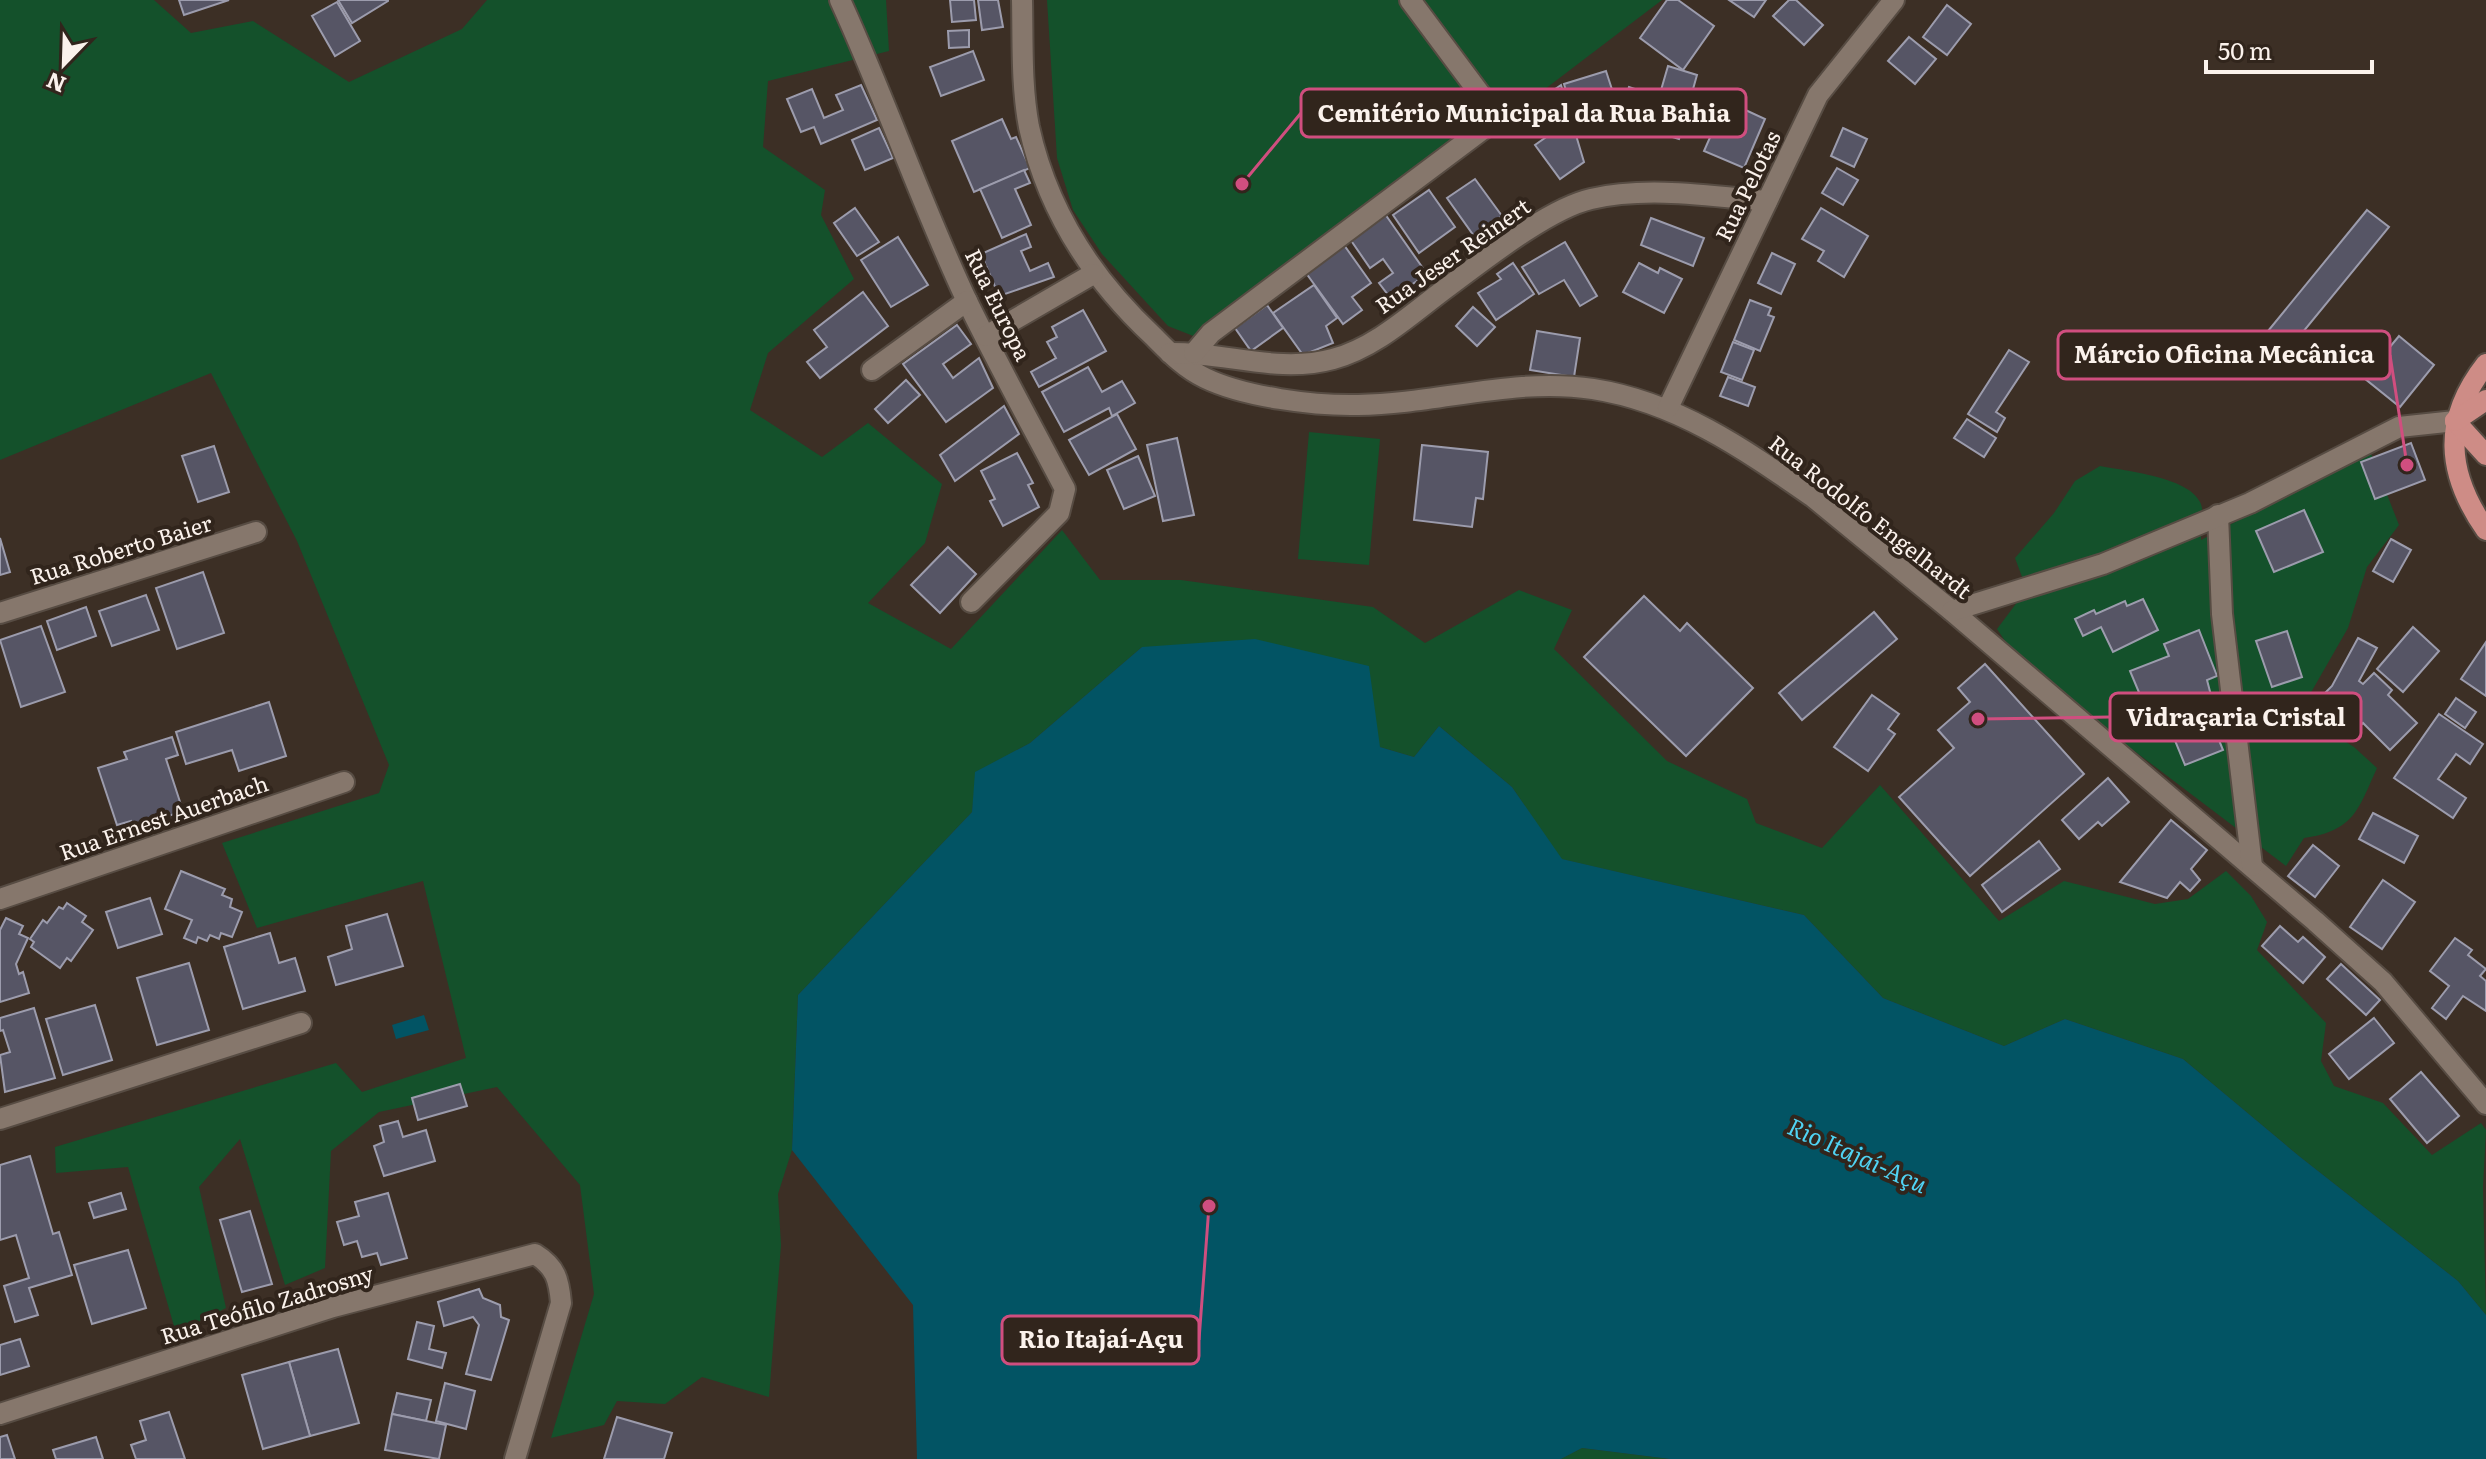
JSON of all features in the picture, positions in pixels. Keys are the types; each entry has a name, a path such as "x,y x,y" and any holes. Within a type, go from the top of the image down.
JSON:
{"main road":[{"path":"2486,364 2466,389 2455,421 2456,459 2461,482 2473,511 2486,530"},
{"path":"2455,421 2486,400"},
{"path":"2455,421 2486,455"}],"street":[{"name":"Rua Europa","path":"840,0 967,301 1065,489 1065,501 1059,513 1033,543 971,602"},
{"name":"Rua Rodolfo Engelhardt","path":"1022,0 1024,89 1030,127 1049,193 1093,274 1170,353 1193,371 1223,386 1344,404 1406,401 1504,386 1591,389 1668,408 1760,460 1952,611 2252,866 2383,982 2486,1104"},
{"path":"1194,353 1211,333 1498,118 1410,0"},
{"name":"Rua Pelotas","path":"1668,408 1818,95 1894,0"},
{"name":"Rua Jeser Reinert","path":"1170,353 1194,353 1289,367 1334,359 1370,344 1547,219 1588,199 1623,194 1767,201"},
{"path":"986,336 1093,274"},
{"path":"872,370 967,301"},
{"path":"1952,611 2103,564 2250,503 2399,427 2455,421"},
{"path":"2218,515 2222,614 2252,866"},
{"name":"Rua Roberto Baier","path":"0,613 256,532"},
{"name":"Rua Ernest Auerbach","path":"0,899 344,782"},
{"path":"0,1119 301,1023"},
{"name":"Rua Teófilo Zadrosny","path":"0,1414 333,1307 535,1254 549,1263 559,1279 561,1303 515,1459"}],"green space":[{"path":"0,0 154,0 191,33 253,21 349,82 462,29 487,0 886,0 889,51 768,81 763,147 825,190 821,215 854,279 768,353 750,410 822,457 868,423 942,484 925,543 868,603 951,649 1062,530 1100,580 1181,580 1373,607 1425,643 1519,590 1572,610 1554,649 1667,761 1747,799 1756,823 1822,848 1880,785 1999,921 2064,881 2155,904 2188,899 2226,871 2251,896 2267,922 2257,950 2326,1023 2321,1061 2334,1086 2383,1103 2432,1155 2481,1123 2486,1130 2483,1187 2486,1315 2458,1281 2299,1156 2183,1059 2065,1019 2004,1046 1883,998 1804,915 1561,859 1512,787 1439,726 1414,757 1380,747 1142,647 1030,743 976,772 972,812 798,995 792,1150 778,1194 781,1245 769,1397 702,1377 665,1404 617,1401 604,1425 551,1438 594,1294 580,1185 497,1087 379,1112 331,1151 325,1268 285,1285 240,1139 199,1187 226,1308 176,1333 128,1167 56,1173 55,1147 336,1063 362,1092 466,1058 423,881 257,928 222,843 379,793 389,765 297,541 211,373 0,460"},
{"path":"1047,0 1662,0 1211,343 1168,326 1102,254 1073,210 1057,158"},
{"path":"1309,432 1380,439 1369,565 1298,559"},
{"path":"2370,451 2399,525 2367,567 2348,628 2309,696 2317,724 2354,747 2377,768 2352,816 2334,830 2304,838 2286,866 2075,706 2011,650 1997,629 2028,593 2015,558 2054,513 2075,481 2100,466 2155,476 2193,493 2202,510 2201,540"},
{"path":"1582,1448 1670,1459 1561,1459"}],"water":[{"path":"1255,639 1369,666 1380,747 1414,757 1439,726 1512,787 1562,859 1804,915 1883,998 2004,1046 2065,1019 2183,1059 2299,1156 2458,1281 2486,1315 2486,1459 1670,1459 1582,1448 1561,1459 917,1459 913,1305 792,1150 798,995 972,812 975,772 1030,743 1142,647"},
{"path":"424,1015 429,1030 396,1039 392,1025"}],"building":[{"path":"179,0 229,0 184,15"},
{"path":"338,0 388,0 388,1 352,23"},
{"path":"950,0 974,0 976,20 952,22"},
{"path":"978,0 998,0 1003,27 982,30"},
{"path":"1667,0 1678,0 1714,26 1683,70 1640,38"},
{"path":"1729,0 1766,0 1754,17"},
{"path":"1789,0 1796,0 1823,25 1804,45 1773,16"},
{"path":"337,2 360,41 335,56 312,16"},
{"path":"1947,5 1971,24 1947,55 1923,37"},
{"path":"969,30 969,47 949,48 948,31"},
{"path":"1909,37 1936,59 1915,84 1888,61"},
{"path":"973,51 984,80 941,96 930,67"},
{"path":"1668,66 1697,75 1679,139 1619,121 1629,87 1659,97"},
{"path":"1606,71 1620,114 1577,127 1564,84"},
{"path":"861,85 877,120 821,144 814,127 801,132 787,99 812,89 824,118 843,110 836,95"},
{"path":"1561,85 1584,162 1560,179 1535,145 1559,128 1542,98"},
{"path":"1726,101 1765,119 1744,168 1704,151"},
{"path":"1002,119 1011,139 1016,137 1030,168 974,192 952,141"},
{"path":"879,128 893,158 865,170 852,140"},
{"path":"1843,128 1867,139 1854,167 1831,156"},
{"path":"1837,168 1858,180 1843,205 1822,193"},
{"path":"1024,170 1030,183 1015,189 1031,225 1002,238 980,189"},
{"path":"1475,179 1502,216 1474,236 1447,198"},
{"path":"1429,190 1455,227 1419,253 1393,215"},
{"path":"855,208 879,242 857,256 834,223"},
{"path":"1821,208 1868,236 1844,277 1818,261 1824,251 1802,239"},
{"path":"2367,210 2389,227 2271,371 2250,353"},
{"path":"1385,214 1427,274 1404,290 1407,295 1395,304 1379,283 1393,273 1383,259 1370,268 1350,239"},
{"path":"1651,218 1704,238 1693,266 1641,245"},
{"path":"1026,234 1031,247 1021,251 1030,271 1048,263 1054,277 999,296 981,254"},
{"path":"898,237 928,285 891,307 861,260"},
{"path":"1565,242 1597,296 1580,306 1564,280 1539,294 1522,267"},
{"path":"1344,245 1371,283 1352,297 1362,310 1343,324 1306,273"},
{"path":"1772,253 1795,264 1781,294 1758,283"},
{"path":"1513,263 1534,294 1496,320 1478,293 1501,279 1497,274"},
{"path":"1639,263 1658,273 1660,268 1682,279 1664,313 1623,292"},
{"path":"1314,285 1337,318 1326,326 1333,343 1303,355 1273,313"},
{"path":"863,292 888,326 820,378 807,362 827,347 814,330"},
{"path":"1750,300 1771,308 1768,315 1774,317 1760,351 1734,340"},
{"path":"1267,305 1283,328 1251,351 1235,328"},
{"path":"1473,307 1495,327 1477,346 1456,326"},
{"path":"1083,310 1106,351 1039,387 1031,372 1056,358 1047,342 1057,337 1052,327"},
{"path":"957,325 971,344 943,364 953,378 979,358 993,388 946,422 903,364"},
{"path":"1537,331 1580,338 1574,377 1530,370"},
{"path":"2399,336 2434,365 2400,407 2364,378"},
{"path":"1733,342 1754,350 1742,380 1721,372"},
{"path":"2009,350 2029,362 1996,412 2005,418 1997,432 1968,414"},
{"path":"1088,367 1102,392 1122,381 1135,403 1112,416 1109,408 1064,432 1042,392"},
{"path":"1728,377 1755,387 1748,406 1720,396"},
{"path":"906,380 920,395 888,423 875,409"},
{"path":"1004,406 1019,434 955,481 940,455"},
{"path":"1117,414 1136,449 1089,475 1069,440"},
{"path":"1967,419 1996,438 1984,457 1954,438"},
{"path":"1177,438 1194,515 1163,521 1147,445"},
{"path":"2411,443 2425,480 2375,499 2361,462"},
{"path":"1422,445 1488,452 1483,499 1476,498 1472,527 1414,520"},
{"path":"214,446 229,492 198,502 182,456"},
{"path":"1017,453 1033,483 1028,485 1039,507 1003,526 990,501 995,499 981,471"},
{"path":"1138,456 1155,496 1124,509 1107,470"},
{"path":"2304,510 2323,552 2274,572 2256,531"},
{"path":"0,538 10,572 0,575"},
{"path":"2391,539 2411,550 2393,582 2373,571"},
{"path":"948,547 976,574 940,613 911,585"},
{"path":"203,572 224,633 177,649 156,588"},
{"path":"146,595 159,630 112,646 99,611"},
{"path":"1644,596 1680,631 1687,623 1753,688 1686,756 1584,657"},
{"path":"2143,599 2158,630 2113,652 2101,627 2083,636 2075,619 2094,610 2096,614 2125,601 2127,606"},
{"path":"86,607 96,636 57,650 47,621"},
{"path":"1874,612 1897,639 1802,720 1779,693"},
{"path":"41,626 65,692 21,707 0,640"},
{"path":"2413,627 2439,651 2403,692 2377,669"},
{"path":"2199,630 2217,676 2207,680 2219,726 2214,728 2223,750 2185,765 2165,716 2151,721 2130,671 2169,656 2164,644"},
{"path":"2287,631 2302,677 2272,687 2256,641"},
{"path":"2358,638 2377,648 2359,681 2363,684 2374,673 2392,690 2388,695 2417,723 2390,750 2363,723 2352,734 2318,700 2332,686"},
{"path":"2486,642 2486,696 2461,679"},
{"path":"1985,664 2084,774 1970,876 1899,797 1954,748 1938,730 1970,702 1958,688"},
{"path":"1872,695 1899,714 1888,729 1895,734 1868,771 1834,747"},
{"path":"2456,698 2476,712 2465,728 2445,714"},
{"path":"269,702 286,756 239,771 232,750 186,764 176,732"},
{"path":"2439,714 2483,744 2470,764 2456,754 2438,779 2466,798 2453,818 2394,778"},
{"path":"172,737 178,755 166,759 183,811 165,817 167,822 135,832 131,821 117,825 98,768 127,759 124,752"},
{"path":"2108,778 2129,802 2102,826 2098,822 2079,839 2062,820"},
{"path":"2373,813 2418,836 2404,863 2359,839"},
{"path":"2171,820 2207,850 2191,869 2200,880 2190,891 2180,882 2167,898 2120,882"},
{"path":"2039,841 2060,869 2002,912 1982,885"},
{"path":"2313,845 2339,866 2315,897 2288,876"},
{"path":"181,871 225,889 222,895 232,899 230,907 242,912 232,937 221,933 219,939 210,935 207,941 198,937 196,943 184,938 192,920 165,909"},
{"path":"2383,880 2415,902 2382,949 2350,927"},
{"path":"150,898 162,934 118,948 106,912"},
{"path":"67,903 86,916 82,922 93,930 71,961 67,958 60,968 31,947 34,942 30,939 43,920 47,923 59,907 63,909"},
{"path":"387,914 403,966 336,985 328,957 352,949 346,926"},
{"path":"6,918 23,926 19,934 28,938 16,964 19,974 23,972 29,993 0,1002 0,930"},
{"path":"2280,926 2298,942 2303,937 2325,957 2303,983 2262,946"},
{"path":"270,933 279,963 295,958 305,991 243,1009 224,947"},
{"path":"2455,938 2472,950 2468,955 2486,969 2480,976 2486,981 2486,1011 2463,996 2446,1019 2432,1008 2449,986 2430,971"},
{"path":"189,963 209,1030 157,1045 137,978"},
{"path":"2341,964 2380,1000 2366,1015 2327,979"},
{"path":"95,1005 112,1060 63,1075 46,1019"},
{"path":"34,1008 55,1078 5,1092 0,1055 10,1052 3,1030 0,1031 0,1018"},
{"path":"2374,1018 2394,1043 2349,1079 2329,1054"},
{"path":"2421,1072 2459,1116 2427,1143 2390,1099"},
{"path":"460,1084 467,1106 418,1120 412,1098"},
{"path":"398,1121 403,1137 426,1130 435,1161 384,1176 374,1146 384,1142 380,1126"},
{"path":"30,1156 53,1234 59,1232 72,1275 29,1288 38,1315 15,1322 4,1286 29,1278 16,1235 0,1240 0,1165"},
{"path":"121,1193 126,1209 94,1218 89,1203"},
{"path":"388,1193 407,1258 381,1265 377,1253 362,1257 357,1241 344,1245 337,1222 359,1216 355,1202"},
{"path":"250,1211 272,1284 242,1292 220,1220"},
{"path":"128,1250 146,1308 92,1324 74,1265"},
{"path":"479,1289 483,1298 500,1305 501,1317 509,1320 491,1380 466,1374 479,1325 473,1317 444,1326 438,1302"},
{"path":"417,1322 434,1326 429,1349 446,1353 442,1368 408,1359"},
{"path":"20,1339 29,1366 0,1375 0,1345"},
{"path":"338,1349 359,1423 310,1436 289,1362"},
{"path":"289,1362 310,1436 263,1449 242,1375"},
{"path":"445,1383 475,1391 466,1429 436,1421"},
{"path":"397,1393 431,1400 426,1421 392,1414"},
{"path":"169,1412 185,1459 136,1459 131,1445 146,1440 140,1421"},
{"path":"392,1414 446,1425 439,1459 385,1450"},
{"path":"617,1417 672,1433 664,1459 604,1459"},
{"path":"7,1435 15,1459 0,1459 0,1437"},
{"path":"96,1437 103,1459 56,1459 53,1450"}],"place":[{"name":"Cemitério Municipal da Rua Bahia","path":"1242,184"},
{"name":"Márcio Oficina Mecânica","path":"2407,465"},
{"name":"Vidraçaria Cristal","path":"1978,719"},
{"name":"Rio Itajaí-Açu","path":"1209,1206"}]}
